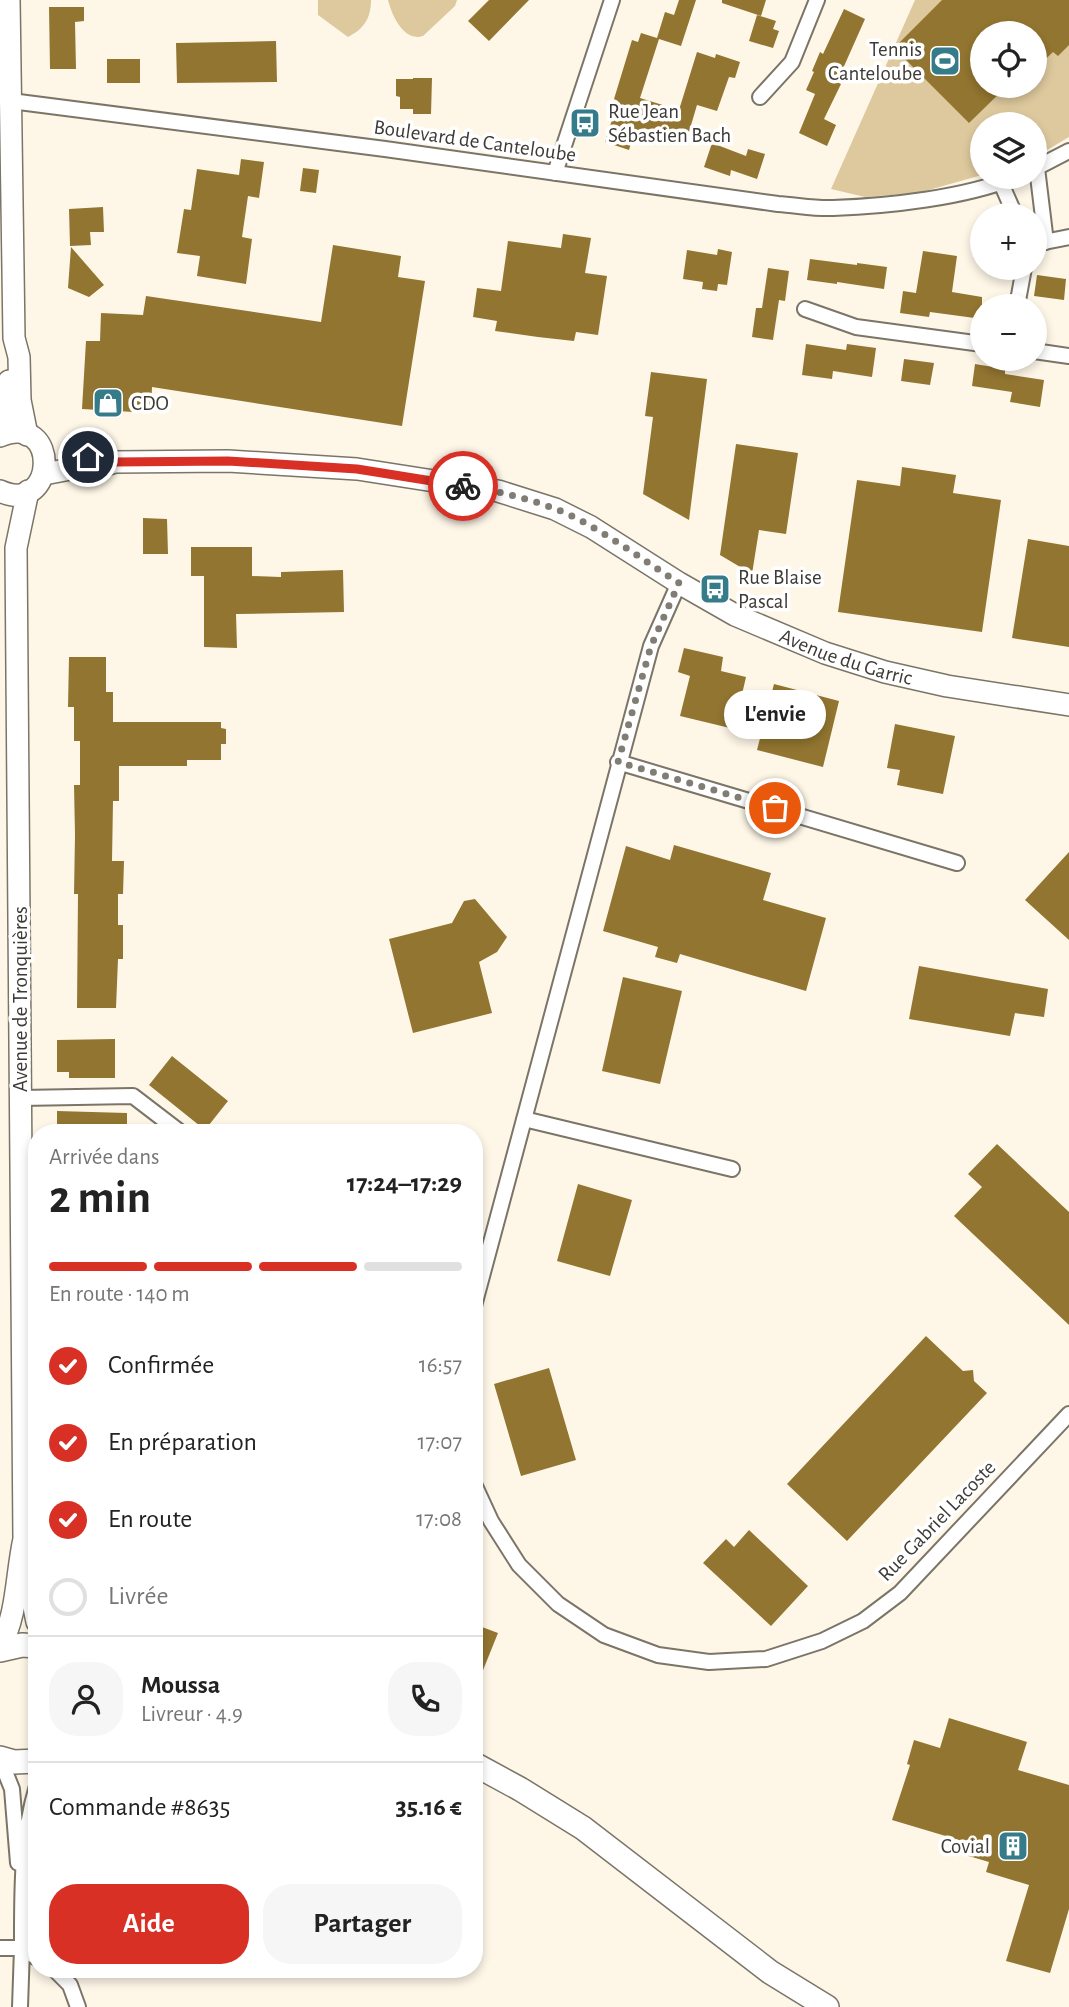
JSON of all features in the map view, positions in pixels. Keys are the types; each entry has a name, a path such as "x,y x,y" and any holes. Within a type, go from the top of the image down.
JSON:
{"main road":[{"path":"0,1648 28,1645"},
{"path":"0,1758 14,1762 28,1761"},
{"path":"483,1769 583,1828 770,1972 827,2007"}],"street":[{"path":"0,492 12,494 28,491 40,481 46,464 45,454 34,440 20,400 19,357 14,338 9,0"},
{"path":"555,173 612,0"},
{"path":"760,97 792,62 817,0"},
{"name":"Boulevard de Canteloube","path":"11,101 778,204 831,208 922,201 975,189"},
{"path":"1047,163 1069,152"},
{"path":"1047,242 1069,237"},
{"path":"804,309 856,327 970,342"},
{"path":"1,435 9,401 9,355 14,338"},
{"path":"1047,353 1069,356"},
{"name":"Avenue du Garric","path":"1,435 18,432 63,454 103,458 115,462"},
{"name":"Avenue du Garric","path":"44,474 115,462 228,461 357,469 498,491 555,509 591,527 735,615 825,653 885,672 947,686 1069,705"},
{"name":"Avenue de Tronquières","path":"28,491 16,548 21,1098 28,1366"},
{"name":"Avenue de Tronquières","path":"0,492 16,548"},
{"path":"483,1272 618,762 651,646 679,583"},
{"path":"618,762 957,863"},
{"path":"21,1098 133,1096 170,1124"},
{"path":"524,1119 732,1169"},
{"name":"Rue Gabriel Lacoste","path":"483,1504 519,1564 558,1604 604,1635 658,1655 709,1662 766,1659 822,1641 863,1621 900,1593 1069,1413"},
{"name":"Avenue de Tronquières","path":"0,1648 12,1618 24,1539 28,1475"},
{"path":"24,1539 28,1549"},
{"path":"0,1758 12,1789 17,1860 22,1885"},
{"path":"20,2007 22,1885 28,1827"},
{"path":"0,1948 22,1948 28,1952"},
{"path":"63,1978 70,1985 78,2007"}],"shaded area":[{"path":"318,0 371,0 370,12 362,27 348,37 318,15"},
{"path":"388,0 457,0 455,6 423,36 416,37 400,26"},
{"path":"915,0 1069,0 1069,137 1047,150 1047,112 970,112 970,178 918,193 865,197 831,189"}],"building":[{"path":"489,0 529,0 489,41 468,21"},
{"path":"679,0 696,0 681,46 659,39 640,98 679,110 697,52 715,58 716,54 740,62 735,78 729,77 717,111 697,105 686,142 644,128 642,135 634,133 629,150 605,142 618,101 614,99 632,40 638,42 641,33 657,38 665,12 674,15"},
{"path":"722,0 766,0 761,16 722,3"},
{"name":"Tennis Canteloube","path":"942,0 1069,0 1069,45 1058,56 1053,52 1047,58 1047,21 970,21 970,98 995,98 980,112 970,112 969,123 894,48"},
{"path":"49,7 84,7 84,21 75,22 76,69 50,69"},
{"path":"844,9 865,19 837,82 841,84 824,119 836,125 827,146 799,133 815,94 806,90 814,72 812,71"},
{"path":"757,15 776,21 773,29 779,31 773,48 749,41"},
{"path":"276,41 277,82 177,83 176,43"},
{"path":"107,59 140,59 140,83 107,83"},
{"path":"432,78 431,114 413,114 413,109 400,109 400,97 396,96 396,79"},
{"path":"712,143 746,156 748,149 765,154 757,179 731,170 730,176 704,167"},
{"path":"241,159 264,162 259,198 248,196 242,237 252,239 246,284 197,276 200,256 177,253 184,209 191,210 197,169 239,175"},
{"path":"303,168 319,170 316,193 300,191"},
{"path":"103,207 104,232 90,232 91,245 70,246 69,209"},
{"path":"563,234 591,238 585,273 607,276 598,335 576,332 574,341 495,331 497,321 473,317 477,288 501,291 508,241 561,248"},
{"path":"333,245 401,256 398,277 425,281 402,426 152,387 151,413 82,409 86,341 100,341 101,313 143,315 146,296 321,322"},
{"path":"71,247 104,285 89,297 68,288"},
{"path":"718,249 732,252 727,285 718,284 717,291 702,289 703,282 683,279 687,250 717,255"},
{"path":"923,251 957,256 952,292 970,295 970,317 930,312 929,317 900,313 903,291 916,293"},
{"path":"810,259 887,267 884,289 807,280"},
{"path":"768,268 789,271 785,301 779,300 773,340 752,337 756,308 762,308"},
{"path":"1047,276 1066,279 1064,300 1047,298 1047,294 1034,294 1036,280 1047,280"},
{"path":"806,344 846,350 847,344 876,348 872,377 833,371 832,379 802,375"},
{"path":"904,359 934,363 930,385 901,381"},
{"path":"974,371 1005,371 1005,374 1044,380 1040,407 1010,402 1012,392 972,386"},
{"path":"651,372 707,379 689,520 643,494 653,417 645,416"},
{"path":"736,444 798,453 786,534 759,530 752,574 720,555"},
{"path":"902,467 956,475 953,493 1001,500 982,632 838,612 857,480 900,486"},
{"path":"143,518 167,519 168,554 143,554"},
{"path":"1028,539 1069,546 1069,647 1012,638"},
{"path":"191,547 252,547 252,576 281,577 281,572 343,570 344,612 236,614 237,648 204,647 204,576 191,576"},
{"path":"684,648 723,657 721,671 746,677 734,729 680,716 690,676 678,672"},
{"path":"69,657 106,657 106,692 113,692 113,722 221,722 221,728 226,729 226,744 221,744 221,760 187,760 187,766 119,766 119,801 113,801 112,861 124,861 123,894 118,894 118,925 123,925 123,959 118,959 116,1008 77,1008 78,894 74,894 74,785 80,785 80,741 74,741 74,707 68,707"},
{"path":"774,684 839,701 823,767 757,750"},
{"path":"895,724 955,736 943,794 897,785 900,770 887,768"},
{"path":"674,845 771,873 763,900 826,918 806,991 680,954 677,963 655,957 658,947 603,931 626,846 670,860"},
{"path":"1069,852 1069,940 1025,900"},
{"path":"475,899 507,937 497,952 479,962 492,1013 413,1033 389,939 452,923 464,901"},
{"path":"919,966 1048,989 1044,1017 1015,1013 1010,1036 909,1019"},
{"path":"623,977 682,991 660,1084 602,1071"},
{"path":"115,1039 115,1078 69,1078 69,1072 57,1072 57,1040"},
{"path":"172,1056 228,1101 210,1124 198,1124 149,1085"},
{"path":"57,1111 127,1113 127,1124 57,1124"},
{"path":"997,1144 1069,1212 1069,1325 954,1216 982,1187 968,1174"},
{"path":"578,1184 632,1200 610,1276 557,1261"},
{"path":"926,1336 963,1371 973,1370 974,1381 987,1393 847,1541 787,1484"},
{"path":"549,1368 576,1460 521,1476 494,1384"},
{"path":"749,1530 808,1586 771,1626 703,1563 726,1539 734,1547"},
{"path":"483,1627 498,1633 483,1670"},
{"name":"Covial","path":"949,1718 1027,1742 1018,1770 1069,1785 1069,1909 1050,1973 1006,1961 1029,1885 986,1872 989,1862 955,1852 959,1840 892,1820 910,1765 907,1764 914,1740 940,1748"}],"way so far":[{"path":"463,486 498,491 555,509 591,527 679,583 651,646 618,762 775,808"}],"place":[{"name":"Tennis Canteloube","path":"945,61"},
{"name":"Rue Jean Sébastien Bach","path":"585,123"},
{"name":"CDO","path":"108,403"},
{"name":"Rue Blaise Pascal","path":"715,589"},
{"name":"L'envie","path":"775,808"},
{"name":"Covial","path":"1013,1846"}],"route":[{"path":"88,457 115,462 228,461 357,469 463,486"}]}
